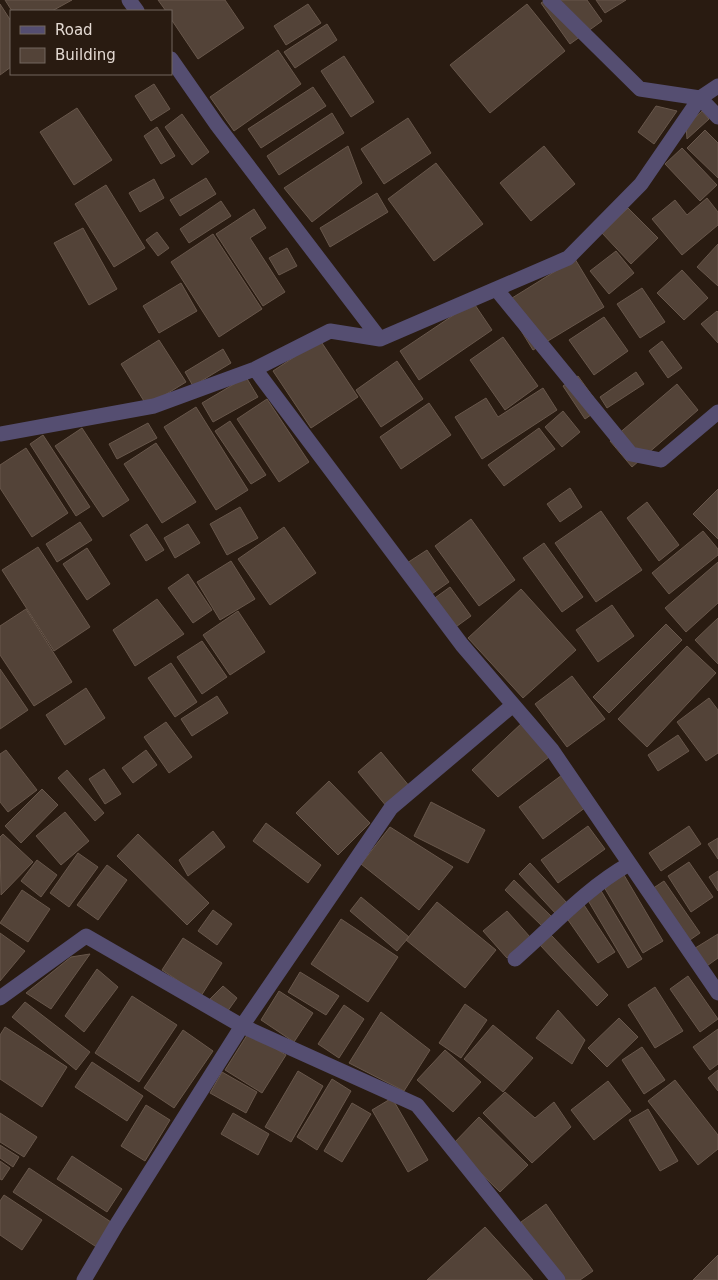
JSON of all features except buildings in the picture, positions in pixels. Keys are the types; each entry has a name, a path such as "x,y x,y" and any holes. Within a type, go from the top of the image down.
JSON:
{"street":[{"path":"550,0 640,89 700,98 718,117"},
{"path":"172,61 217,125 380,338"},
{"path":"0,434 154,406 255,370 330,331 380,338 568,258 641,184 700,98 718,86"},
{"path":"496,289 631,454 661,460 718,412"},
{"path":"255,370 462,645 552,750 718,993"},
{"path":"84,1280 122,1215 242,1026 391,808 513,704"},
{"path":"514,959 574,904 607,877 629,864"},
{"path":"0,998 86,936 242,1026 417,1105 558,1280"}]}
